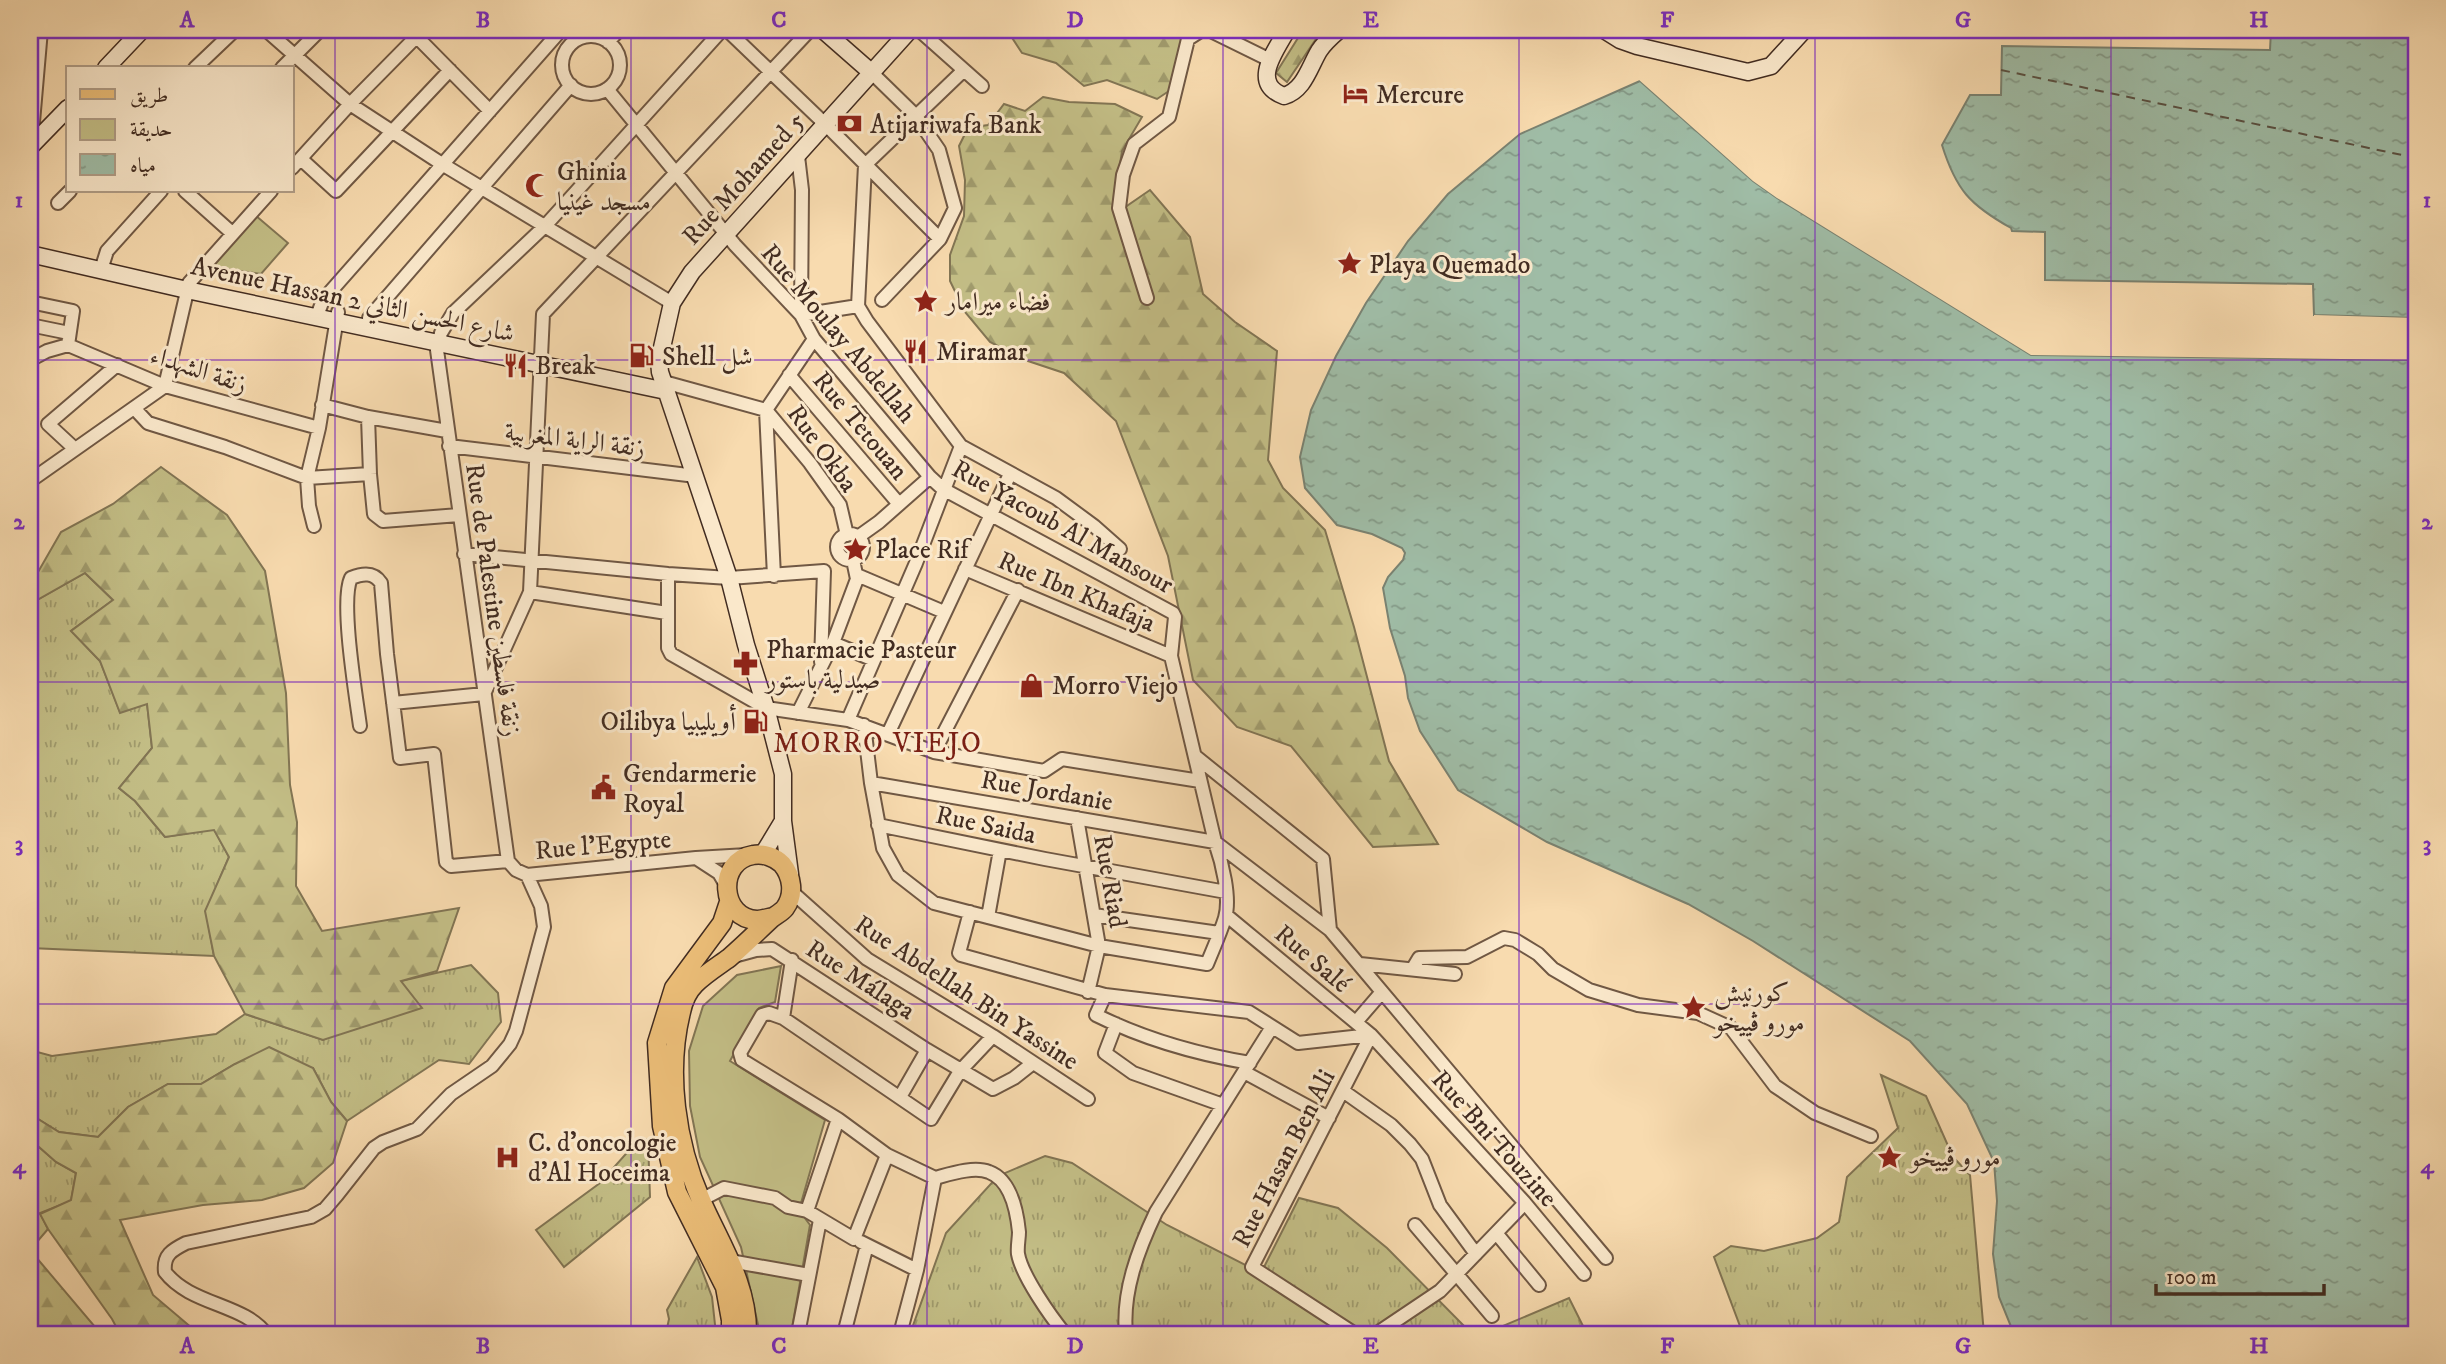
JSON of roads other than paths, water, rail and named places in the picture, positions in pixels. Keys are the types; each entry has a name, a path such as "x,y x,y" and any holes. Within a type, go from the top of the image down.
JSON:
{"main road":[{"path":"731,1334 725,1287 677,1192 662,1126 657,1043 674,988 722,923 731,869 739,860 756,854 779,861 791,883 785,908 695,984 682,1008 677,1031 675,1099 682,1140 701,1200 730,1261 744,1299 747,1334"},
{"path":"727,894 740,915 756,920 773,917"}],"street":[{"path":"31,146 41,30"},
{"path":"197,66 234,30"},
{"path":"266,30 350,104 393,133 672,303"},
{"path":"284,66 320,30"},
{"path":"608,42 619,30"},
{"path":"439,337 453,313 545,226 725,30 825,124 940,239"},
{"path":"360,726 346,606 347,586 351,578 358,575 377,576 382,583 393,703 484,694 530,592 543,314 810,30"},
{"path":"823,30 915,115 939,150 955,208 940,239 882,300"},
{"name":"Rue Mohamed 5","path":"791,883 783,821 783,774 729,578 659,361 672,303 692,272 910,30"},
{"path":"919,30 982,86"},
{"path":"1147,298 1119,208 1123,175 1134,144 1169,117 1188,39 1202,30"},
{"path":"1209,30 1270,60"},
{"path":"1287,30 1270,60 1267,71 1268,85 1275,93 1284,96 1292,94 1300,86 1321,48 1339,30"},
{"path":"1604,30 1637,46 1748,72 1771,66 1804,30"},
{"path":"108,66 138,31"},
{"path":"318,312 558,31 569,47"},
{"path":"450,70 336,191 297,164 350,104 420,33 450,70 490,111"},
{"path":"589,36 608,42 620,60 617,78 607,89 597,93 586,93 571,85 562,66 563,56 569,47 576,40 589,36"},
{"path":"964,71 865,165 858,306 961,446 1056,498 1120,549"},
{"path":"369,318 571,85"},
{"name":"Rue Moulay Abdellah","path":"607,89 726,234 802,315 814,339 930,477"},
{"path":"31,146 66,110"},
{"path":"798,156 802,190 802,315 858,306"},
{"path":"58,203 69,192"},
{"path":"101,267 107,251 160,192"},
{"path":"186,192 232,233"},
{"path":"34,479 165,386 188,286 270,192"},
{"name":"Avenue Hassan 2 شارع الحسن الثاني","path":"30,247 101,267"},
{"name":"Avenue Hassan 2 شارع الحسن الثاني","path":"30,254 665,386"},
{"path":"30,302 73,312 68,339 30,360"},
{"path":"314,526 307,478 319,428 338,316"},
{"name":"Avenue Hassan 2 شارع الحسن الثاني","path":"338,316 369,318 439,337"},
{"name":"زنقة الشهداء","path":"30,325 68,339 165,386 319,428"},
{"name":"Rue de Palestine زنقة فلسطين","path":"267,1334 251,1320 188,1292 172,1280 165,1272 167,1257 172,1250 186,1243 311,1217 325,1209 374,1149 383,1142 417,1129 451,1094 492,1066 501,1057 516,1031 544,927 541,906 517,868 484,694 438,365 439,337"},
{"path":"775,576 766,410 814,339"},
{"path":"30,347 47,351"},
{"path":"75,449 48,424 117,365"},
{"name":"Rue Tetouan","path":"789,375 899,505"},
{"name":"Rue Okba","path":"665,386 766,410 810,463 840,505 853,536"},
{"path":"322,405 368,417 447,431"},
{"path":"134,408 148,423 225,447 307,478 370,474"},
{"path":"368,417 374,514 383,521 459,515"},
{"name":"زنقة الراية المغربية","path":"449,446 696,476"},
{"path":"848,720 903,594 961,446"},
{"path":"888,734 1010,474"},
{"path":"853,560 840,555 838,544 899,505 930,477"},
{"name":"Rue Yacoub Al Mansour","path":"930,477 943,489 1172,613 1175,617 1171,656"},
{"path":"853,536 862,543 863,552 853,560"},
{"path":"464,554 729,578 824,571 840,555"},
{"path":"798,713 833,643 857,575 853,560"},
{"name":"Rue Ibn Khafaja","path":"965,569 1171,656"},
{"path":"821,666 824,571"},
{"path":"668,574 668,648 671,654 766,708 848,720 934,752 1044,771 1062,759 1200,781"},
{"path":"857,575 944,612"},
{"path":"934,752 1018,590"},
{"path":"530,592 667,613"},
{"path":"833,643 874,660"},
{"path":"864,725 883,849 898,875 934,903 1099,946 1207,964 1226,915 1226,892 1222,864 1171,656"},
{"name":"Rue l'Egypte","path":"393,703 400,758 434,754 446,862 451,866 517,868 756,854"},
{"path":"1195,756 1323,859 1330,930"},
{"name":"Rue Jordanie","path":"871,783 1215,842"},
{"name":"Rue Riad","path":"1077,818 1099,946 1088,992"},
{"path":"756,854 783,821"},
{"name":"Rue Saida","path":"878,825 1226,892"},
{"path":"1215,842 1330,930 1606,1258"},
{"path":"988,917 1000,850"},
{"name":"Rue l'Egypte","path":"696,858 719,873 727,894"},
{"name":"Rue Abdellah Bin Yassine","path":"791,883 867,959 993,1036 1088,1100"},
{"path":"970,912 959,953 961,956 1105,996 1249,1012 1298,1043 1371,1035"},
{"path":"1094,915 1219,933"},
{"name":"Rue Salé","path":"1226,915 1371,1035"},
{"path":"1413,968 1419,958 1467,957 1504,938 1515,940 1538,954 1553,970 1589,990 1638,1005 1698,1013 1731,1028 1775,1086 1815,1113 1871,1136"},
{"name":"Rue Málaga","path":"731,956 772,949 993,1090 1033,1063"},
{"path":"783,1018 792,960"},
{"path":"1360,964 1455,974"},
{"path":"1356,1022 1381,993"},
{"path":"1105,996 1096,1015 1247,1068 1329,1118"},
{"path":"993,1036 960,1070 931,1119 783,1018 769,1013 762,1015 740,1053 741,1060 838,1119 887,1155 935,1178 953,1173 988,1171 1004,1183 1013,1200 1019,1231 1018,1254 1052,1319 1065,1334"},
{"path":"1116,1024 1105,1053 1133,1073 1223,1105"},
{"path":"1126,1334 1125,1317 1130,1280 1143,1240 1156,1212 1272,1027"},
{"name":"Rue Hasan Ben Ali","path":"1355,1334 1252,1267 1371,1035"},
{"name":"Rue Bni Touzine","path":"1371,1035 1525,1203 1584,1274"},
{"path":"900,1097 927,1050"},
{"path":"1343,1091 1391,1125 1410,1144 1422,1159 1440,1205 1476,1254"},
{"path":"807,1211 838,1119"},
{"path":"854,1238 887,1155"},
{"path":"900,1334 917,1270 935,1178"},
{"path":"701,1200 724,1188 775,1198 789,1206 807,1211 917,1270"},
{"path":"1376,1334 1440,1291 1525,1203"},
{"path":"798,1334 820,1220"},
{"path":"1415,1225 1492,1316"},
{"path":"1497,1234 1539,1285"},
{"path":"844,1334 867,1245"},
{"path":"730,1261 808,1275"}],"water":[{"path":"2271,30 2321,30 2326,33 2328,30 2416,30 2416,318 2314,315 2313,284 2045,280 2045,232 2012,231 1985,212 1966,195 1947,161 1942,145 1970,95 2001,95 2002,46 2270,50"},
{"path":"1640,81 1753,181 1777,198 2031,355 2416,360 2416,1334 2014,1334 1999,1297 1993,1254 1997,1201 1994,1162 1967,1104 1910,1041 1753,941 1688,904 1547,842 1458,790 1420,731 1408,698 1383,588 1405,553 1402,548 1372,534 1337,525 1305,488 1300,457 1311,410 1336,356 1366,303 1408,241 1448,194 1520,134"}],"place":[{"name":"Mercure","path":"1356,94"},
{"name":"Atijariwafa Bank","path":"850,124"},
{"name":"Ghinia مسجد غينيا","path":"537,186"},
{"name":"Playa Quemado","path":"1349,264"},
{"name":"فضاء ميرامار","path":"926,301"},
{"name":"Miramar","path":"916,351"},
{"name":"Shell شل","path":"642,356"},
{"name":"Break","path":"515,365"},
{"name":"Place Rif","path":"855,549"},
{"name":"Pharmacie Pasteur صيدلية باستور","path":"746,664"},
{"name":"Morro Viejo","path":"1032,685"},
{"name":"Oilibya أويليبيا","path":"756,721"},
{"name":"Gendarmerie Royal","path":"603,788"},
{"name":"كورنيش مورو ڤييخو","path":"1694,1007"},
{"name":"C. d'oncologie d'Al Hoceima","path":"508,1157"},
{"name":"مورو ڤييخو","path":"1890,1157"}],"district":[{"name":"MORRO VIEJO","path":"878,742"}]}
